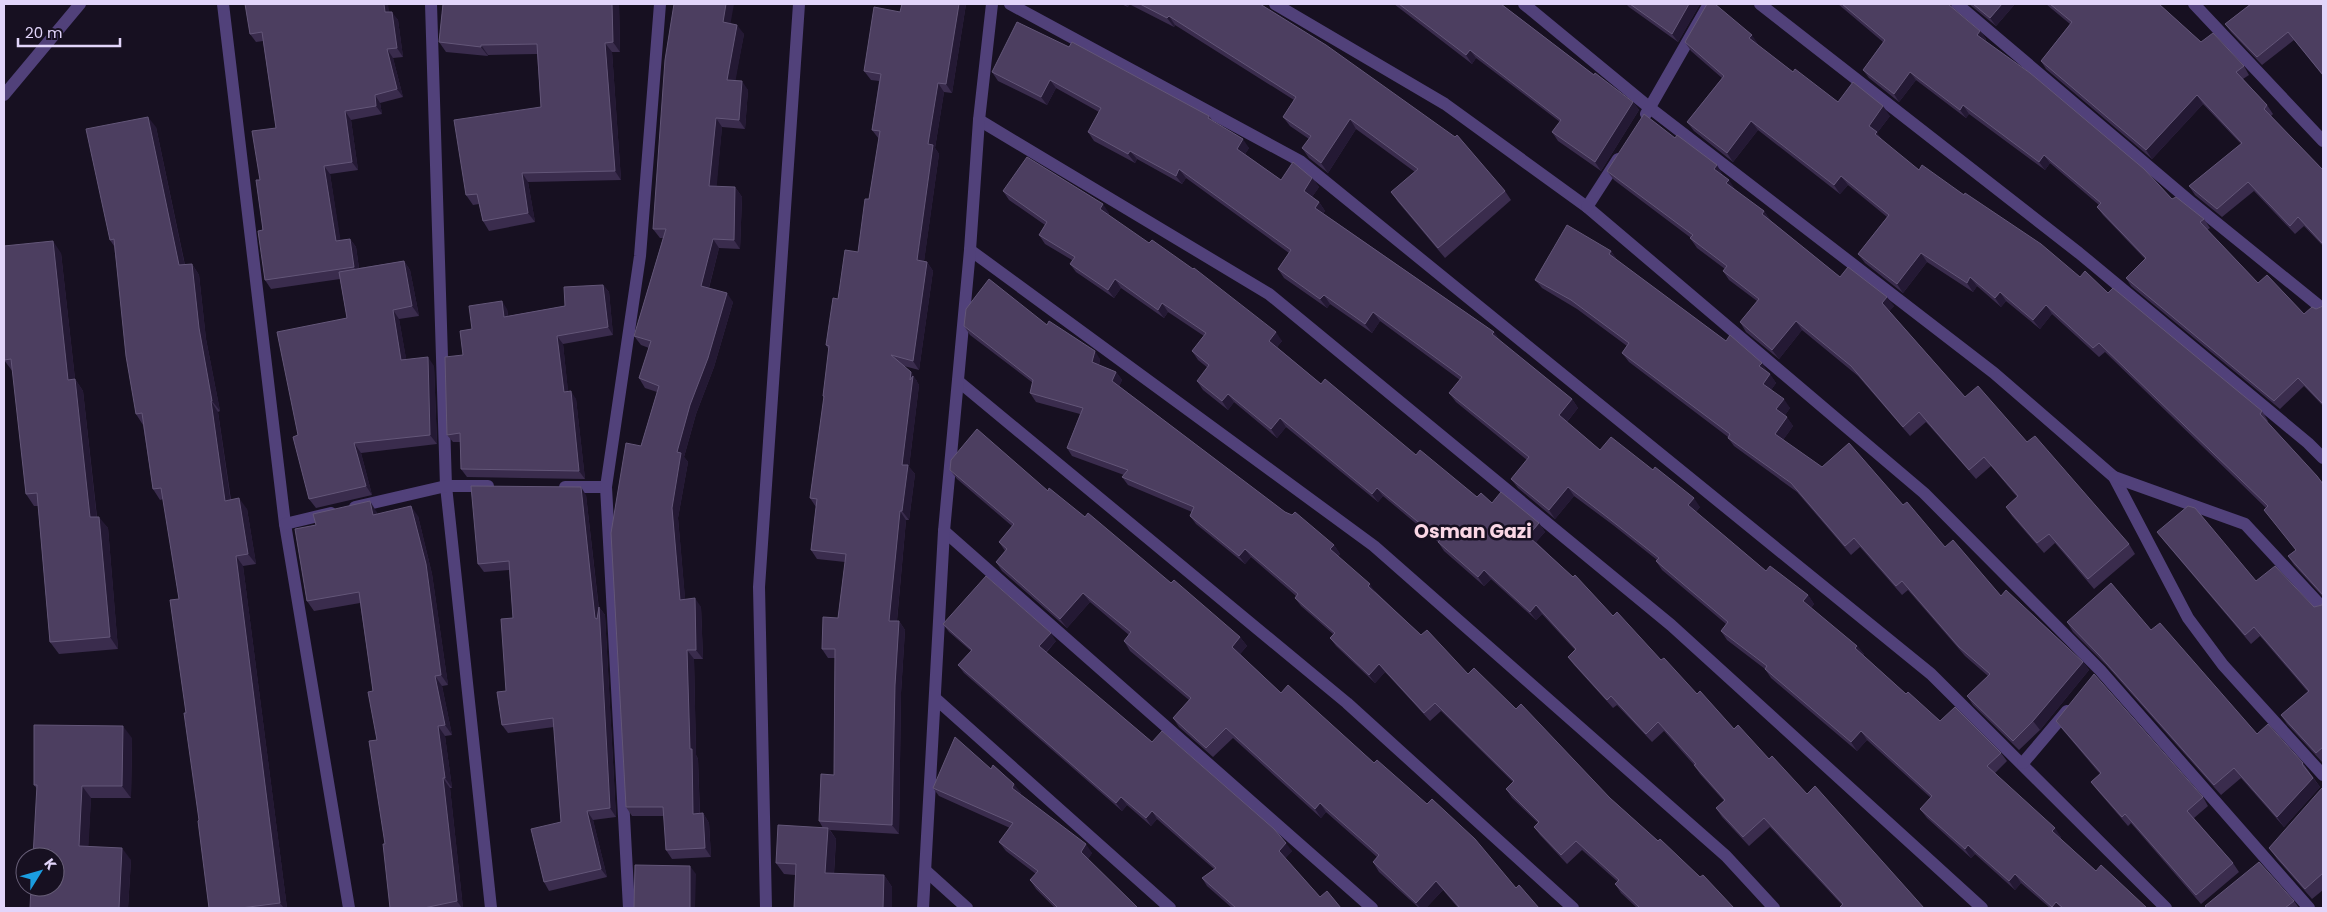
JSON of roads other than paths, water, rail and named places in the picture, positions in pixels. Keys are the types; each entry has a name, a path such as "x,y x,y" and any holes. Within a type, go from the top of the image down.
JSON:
{"street":[{"path":"4,94 9,80 80,4"},
{"path":"223,4 285,524 349,908"},
{"path":"431,4 446,486 491,908"},
{"path":"629,908 606,488 640,256 660,4"},
{"path":"766,908 760,587 800,4"},
{"path":"923,908 944,531 970,250 979,120 992,4"},
{"path":"1010,4 1300,161 1931,674 2023,763 2166,908"},
{"path":"1275,4 1444,104 1587,208 1924,493 2098,674 2309,908"},
{"path":"1524,4 1650,108 1994,372 2114,477 2188,618 2223,665 2323,775"},
{"path":"1640,123 1710,4"},
{"path":"1760,4 2079,253 2308,443 2323,458"},
{"path":"1957,4 2192,203 2323,309"},
{"path":"2194,4 2323,141"},
{"path":"979,120 1269,294 1671,625 1982,908"},
{"path":"1587,208 1626,146"},
{"path":"970,250 1374,546 1726,856 1774,908"},
{"path":"958,381 1347,704 1573,908"},
{"path":"2114,477 2246,524 2323,608"},
{"path":"285,524 446,486 503,486"},
{"path":"550,487 606,488"},
{"path":"944,531 1372,908"},
{"path":"936,699 1170,908"},
{"path":"2023,763 2076,699"},
{"path":"926,871 967,908"}],"district":[{"name":"Osman Gazi","path":"1473,531"}]}
